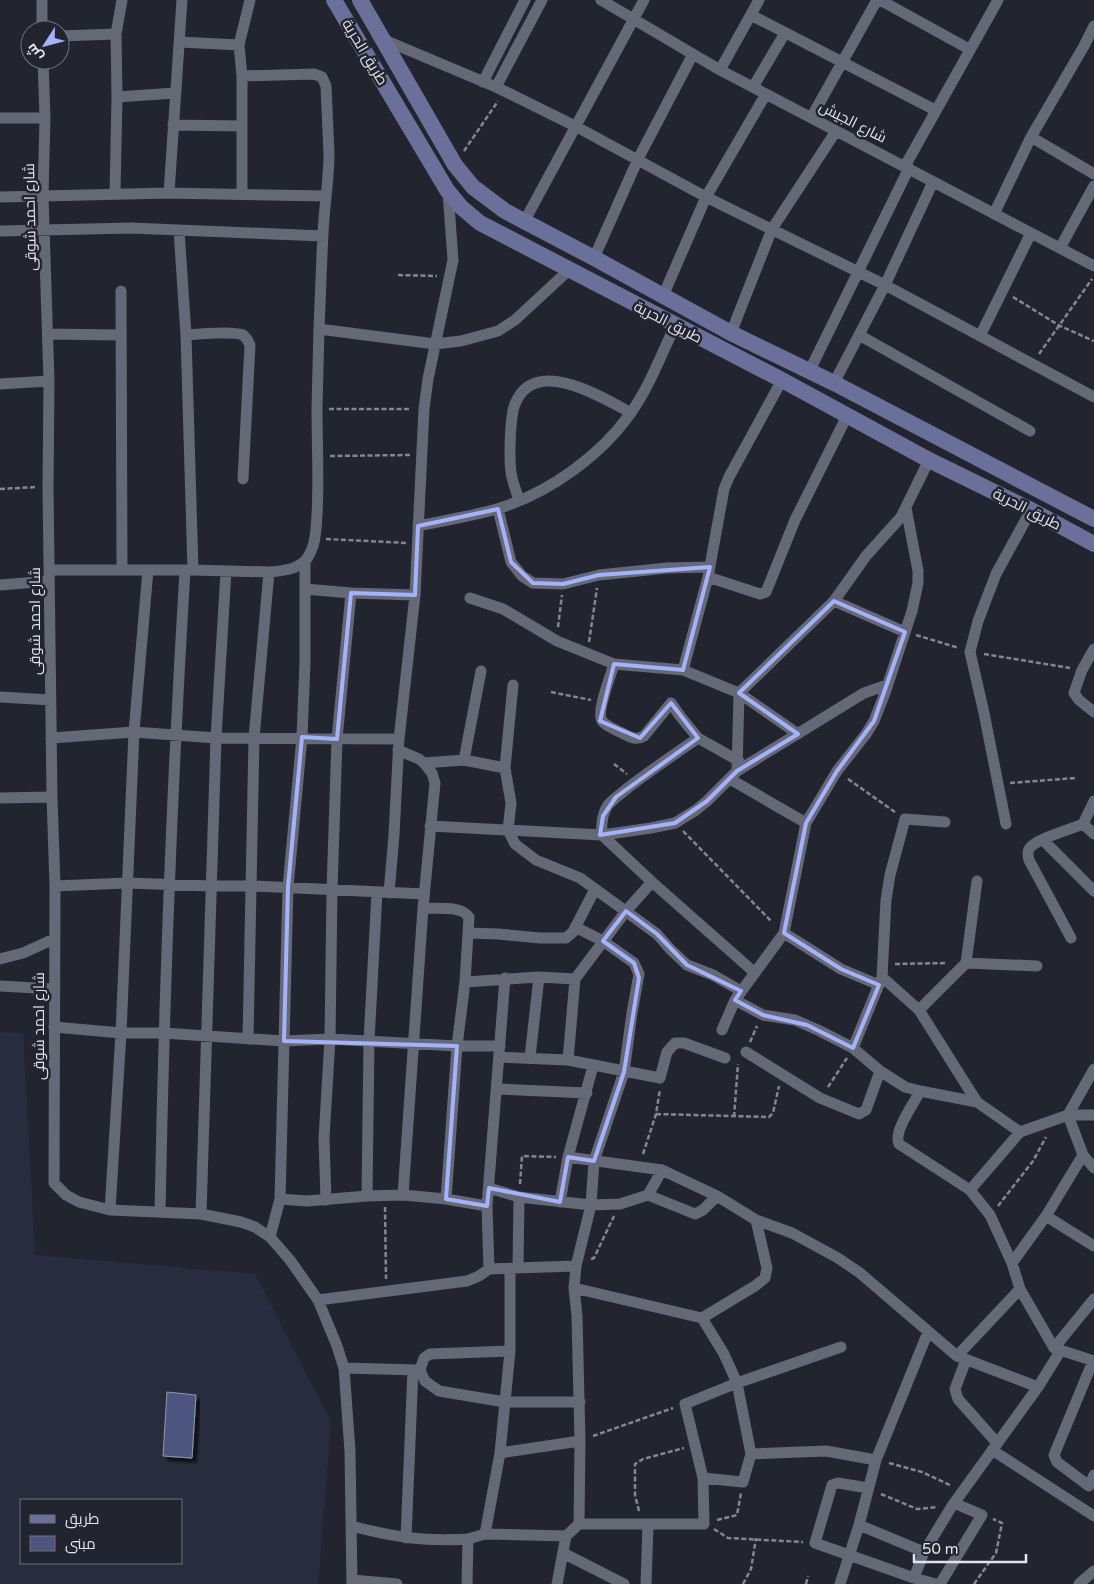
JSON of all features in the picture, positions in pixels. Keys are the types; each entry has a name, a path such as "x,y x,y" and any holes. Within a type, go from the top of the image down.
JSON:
{"main road":[{"name":"طريق الحرية","path":"334,0 448,190 461,207 480,223 782,380 929,460 1031,510 1094,544"},
{"name":"طريق الحرية","path":"360,0 454,165 473,187 505,212 731,333 834,383 1094,519"}],"street":[{"path":"42,0 42,20"},
{"path":"115,193 116,34 122,0"},
{"path":"169,193 182,0"},
{"path":"242,194 242,76 239,45 250,0"},
{"path":"483,82 526,0"},
{"path":"500,89 542,0"},
{"name":"شارع الجيش","path":"601,0 720,70 1094,266"},
{"path":"524,222 644,0"},
{"path":"720,70 759,0"},
{"path":"811,118 879,0 969,49"},
{"path":"809,372 859,272 935,110 998,0"},
{"path":"751,15 935,110"},
{"path":"994,214 1031,137 1094,26"},
{"path":"753,87 785,33"},
{"path":"70,36 116,34"},
{"path":"382,39 500,89 576,126 706,197 885,285 1031,365 1094,397"},
{"path":"180,42 239,45"},
{"path":"594,258 638,159 693,54"},
{"name":"شارع احمد شوقى","path":"43,70 45,118 43,195 50,380 48,487 55,886 54,1183 66,1195 79,1202 110,1210"},
{"path":"0,585 50,576 122,570 269,572 289,569 305,562 309,556 315,538 319,456 317,409 319,329 325,196 329,156 325,81 322,77 314,74 242,76"},
{"path":"117,97 175,93"},
{"path":"663,296 706,197 766,94"},
{"path":"0,118 45,118"},
{"path":"173,125 242,126"},
{"path":"731,333 772,229 836,131"},
{"path":"1031,137 1094,174"},
{"path":"834,383 885,285 933,182"},
{"path":"1060,248 1094,186"},
{"path":"367,1196 369,1041 383,892 394,835 399,744 415,594 424,408 435,344 451,276 453,252 448,190"},
{"path":"0,197 115,193 325,196"},
{"path":"0,231 131,228 323,236"},
{"path":"160,1212 163,1033 175,735 189,570 186,335 179,230"},
{"path":"980,336 1031,233"},
{"path":"319,329 435,344 461,341 498,331 515,320 569,270"},
{"path":"120,291 122,570"},
{"path":"418,526 498,509 519,501 578,468 600,450 631,413 676,326"},
{"path":"48,334 120,335"},
{"path":"186,335 238,334 246,337 250,345 243,479"},
{"path":"859,335 1030,431"},
{"path":"0,384 50,380"},
{"path":"684,670 709,572 721,504 727,483 782,380"},
{"path":"519,501 511,473 510,450 513,410 518,397 530,385 535,382 552,381 589,390 631,413"},
{"path":"498,509 511,562 516,570 533,583 540,585 563,584 599,575 667,568 709,572 760,594 766,592 792,527 848,416"},
{"path":"735,770 739,693 834,601 866,556 901,517 929,460"},
{"path":"722,1030 738,996 784,934 806,823 837,771 866,734 876,715 887,685 912,611 918,577 906,508"},
{"path":"1006,824 970,652 978,621 996,574 1031,510"},
{"path":"270,1237 280,1199 288,887 302,737 306,662 305,562"},
{"path":"148,570 134,732 121,1034 110,1210 201,1214 242,1222 255,1227 270,1237 290,1260 318,1300 344,1368 350,1451 352,1583 398,1584"},
{"path":"201,1214 216,738 226,571"},
{"path":"248,1039 254,738 269,572"},
{"path":"305,590 415,594"},
{"path":"326,1200 324,1153 330,1039 336,740 351,592"},
{"path":"470,598 503,608 557,641 614,664 684,670 739,693 798,734"},
{"path":"834,601 905,632"},
{"path":"1093,652 1082,670 1074,693 1077,698 1094,712"},
{"path":"614,664 602,703 601,718 604,723 636,739 644,736 671,703 698,738 735,770 806,823"},
{"path":"464,760 481,671"},
{"path":"513,685 505,768 511,803 508,830 515,844 529,856 580,878 657,934 687,965 713,975 762,1015 807,1024 853,1048 880,1072 905,1087 920,1092 977,1102"},
{"path":"430,826 602,834 675,823 707,801 735,770 864,693 887,685"},
{"path":"0,697 51,700"},
{"path":"51,738 134,732 216,738 302,737 399,744 424,763 432,773 436,788 430,826 424,894 412,1043 403,1195"},
{"path":"698,738 616,797 608,805 602,816 602,834 652,882 754,972"},
{"path":"424,763 464,760 505,768"},
{"path":"0,798 52,797"},
{"path":"1071,938 1029,860 1029,850 1032,846 1043,840 1083,824 1094,802"},
{"path":"853,1048 881,981 888,883 905,819 945,822"},
{"path":"1083,824 1094,834"},
{"path":"1043,840 1094,891"},
{"path":"919,1010 966,963 977,881"},
{"path":"568,1060 575,979 626,911 652,882"},
{"path":"55,886 127,883 288,887 424,894"},
{"path":"468,933 540,938 569,936 595,889"},
{"path":"423,908 464,912 470,919 457,1046 446,1199"},
{"path":"575,927 603,941 634,963 639,974 624,1072 594,1161 591,1205 576,1266 574,1288 577,1316 580,1402 579,1524"},
{"path":"784,934 841,969 881,981 919,1010 977,1102 1020,1132"},
{"path":"0,959 23,953 54,939"},
{"path":"966,963 1037,966"},
{"path":"465,982 539,977 575,979"},
{"path":"530,1057 539,977"},
{"path":"489,1269 487,1206 505,978"},
{"path":"0,986 54,989"},
{"path":"54,1027 121,1034 163,1033 284,1041 330,1039 457,1046 530,1057 568,1060 660,1078 666,1052 675,1043 684,1043 725,1058"},
{"path":"746,1052 820,1098 861,1114 866,1110 880,1072"},
{"path":"560,1202 568,1157 593,1066"},
{"path":"1068,1115 1094,1070"},
{"path":"497,1090 587,1093"},
{"path":"920,1092 900,1127 897,1136 900,1144 970,1190 990,1215 1012,1262 1020,1289 1058,1349 1094,1361 1054,1455 1057,1462 1092,1483"},
{"path":"1068,1115 1083,1155 1094,1168"},
{"path":"970,1190 1020,1132 1068,1115 1094,1115"},
{"path":"1012,1262 1046,1216 1083,1155"},
{"path":"568,1157 662,1170 717,1196 756,1220 792,1233 838,1258 860,1273 961,1358 1038,1387"},
{"path":"648,1195 662,1170"},
{"path":"489,1188 519,1197 591,1205 620,1204 648,1195 695,1214 700,1212 717,1196"},
{"path":"280,1199 306,1201 403,1195 446,1199 487,1206"},
{"path":"485,1534 500,1453 510,1351 519,1197"},
{"path":"1046,1216 1094,1246"},
{"path":"574,1288 702,1318 756,1286 765,1278 767,1268 756,1220"},
{"path":"318,1300 467,1281 489,1269 576,1266"},
{"path":"1020,1289 961,1358 956,1394 958,1400 995,1446 1094,1516"},
{"path":"914,1578 924,1552 953,1504 1038,1387 1058,1349 1094,1299"},
{"path":"702,1318 724,1354 737,1383 751,1454 743,1482 703,1478"},
{"path":"840,1584 859,1525 876,1460 928,1332"},
{"path":"557,1584 566,1536 579,1524 704,1524 703,1478 685,1404 737,1383 842,1347"},
{"path":"406,1538 416,1370 424,1358 430,1354 510,1351"},
{"path":"344,1368 416,1370 425,1381 439,1391 504,1402 580,1402"},
{"path":"500,1453 580,1441"},
{"path":"751,1454 826,1451 876,1460"},
{"path":"868,1488 838,1483 832,1485 815,1543 936,1584"},
{"path":"940,1584 982,1515 953,1504"},
{"path":"645,1525 646,1584"},
{"path":"859,1525 924,1552"},
{"path":"351,1526 393,1536 434,1541 468,1539 485,1534 566,1536"},
{"path":"468,1539 468,1584"},
{"path":"562,1553 624,1584"},
{"path":"1079,1584 1094,1571"}],"path":[{"path":"454,165 500,89"},
{"path":"398,275 451,276"},
{"path":"1031,365 1094,276"},
{"path":"1003,291 1060,326 1094,341"},
{"path":"317,409 424,408"},
{"path":"319,456 421,455"},
{"path":"0,489 48,487"},
{"path":"315,538 417,544"},
{"path":"588,653 599,575"},
{"path":"557,641 563,584"},
{"path":"905,632 970,652 1082,670"},
{"path":"551,692 602,703"},
{"path":"837,771 905,819"},
{"path":"998,784 1074,778"},
{"path":"675,823 784,934"},
{"path":"883,964 966,963"},
{"path":"820,1098 853,1048"},
{"path":"734,1117 738,1063"},
{"path":"656,1114 734,1117 771,1116 775,1109 781,1074"},
{"path":"639,1168 656,1114 660,1078"},
{"path":"990,1215 1033,1161 1048,1135 1053,1119"},
{"path":"519,1197 522,1156 568,1157"},
{"path":"384,1196 386,1291"},
{"path":"576,1266 594,1258 620,1204"},
{"path":"580,1441 685,1404"},
{"path":"645,1525 635,1495 635,1464 643,1459 696,1445"},
{"path":"876,1460 922,1472 962,1491"},
{"path":"704,1524 736,1515 743,1482"},
{"path":"868,1488 917,1509 953,1504"},
{"path":"974,1584 996,1553 1002,1523 982,1515"},
{"path":"704,1524 728,1538 756,1538 815,1543"},
{"path":"743,1584 751,1569 756,1538"},
{"path":"806,1584 808,1576"}],"highlighted area":[{"path":"498,509 511,562 533,583 563,584 599,575 710,567 683,670 614,664 600,721 640,738 671,703 698,738 616,797 603,816 600,835 675,823 707,801 737,771 798,734 739,693 834,601 905,632 874,721 837,771 806,823 784,933 841,969 879,985 853,1048 807,1025 763,1015 735,1000 741,991 687,965 657,934 626,911 603,941 634,963 639,978 624,1072 594,1161 568,1157 560,1202 489,1188 487,1206 446,1199 457,1046 284,1041 288,887 302,737 337,739 351,593 415,595 418,526"}],"shaded area":[{"path":"0,1032 23,1033 35,1255 255,1274 331,1421 318,1584 0,1584"}],"building":[{"path":"167,1392 196,1395 192,1458 163,1456"}]}
